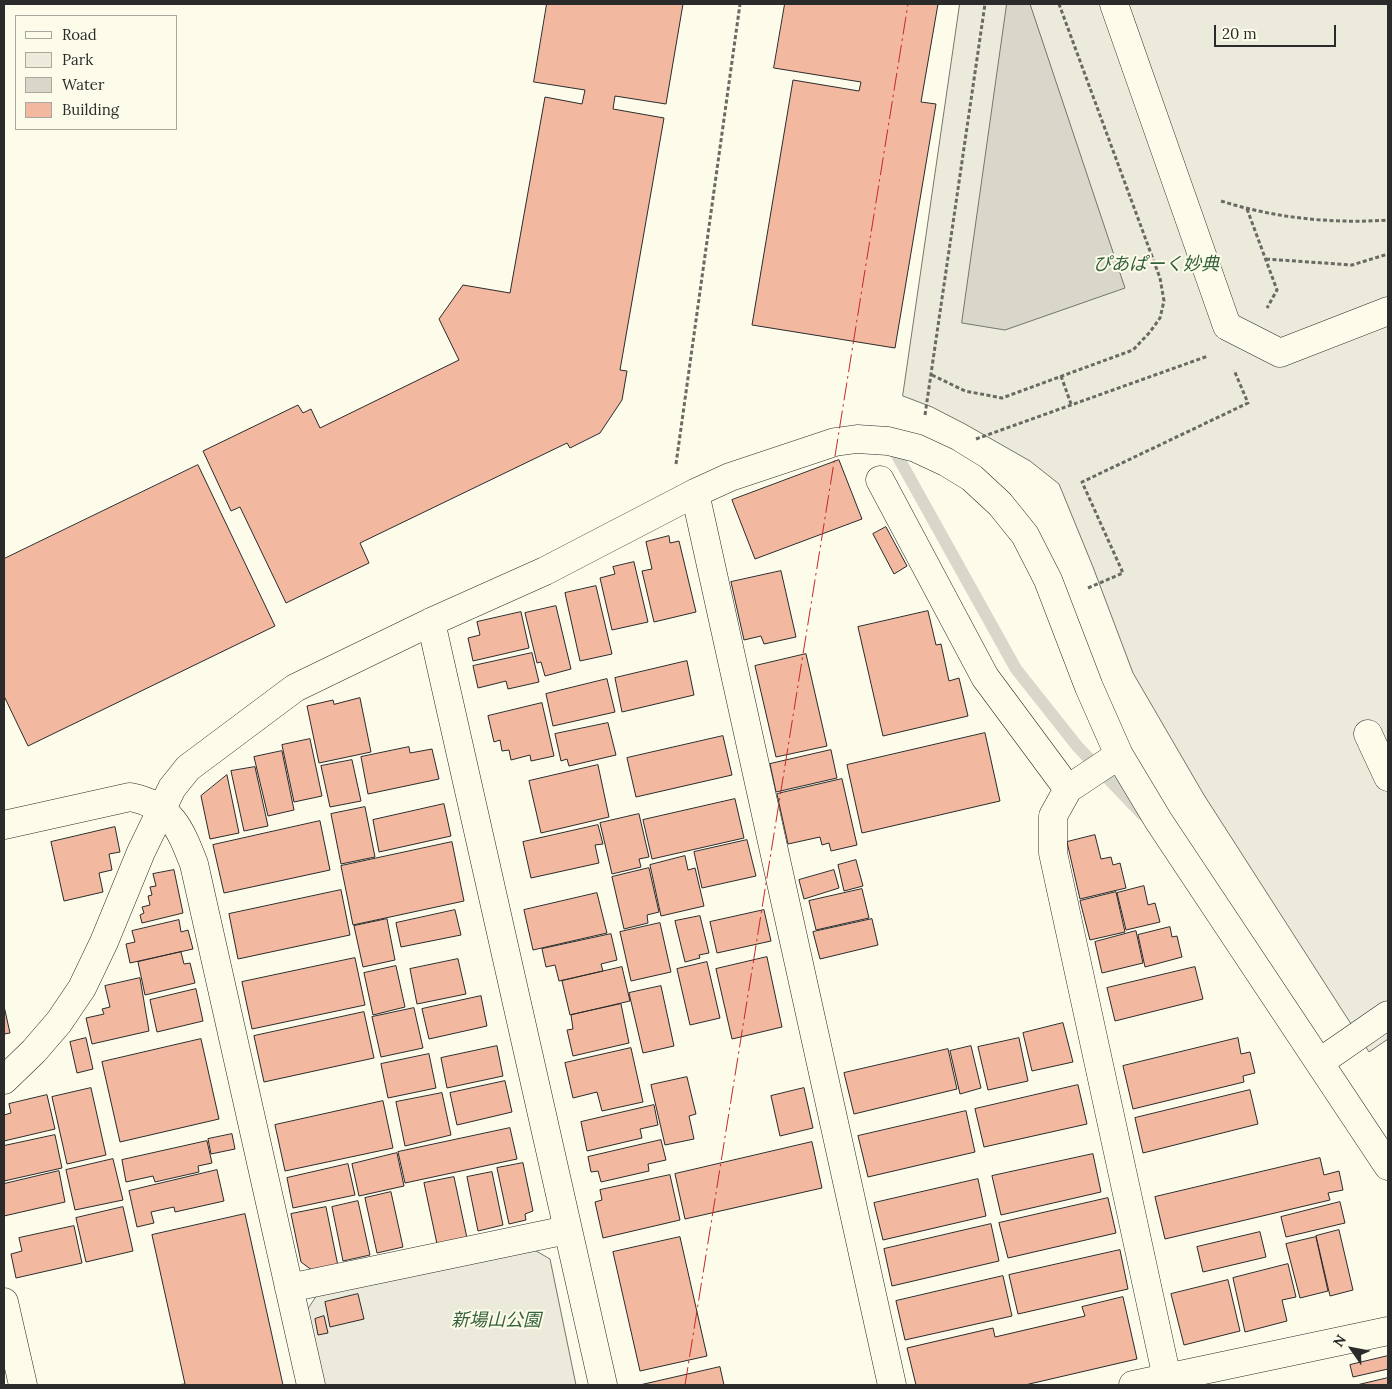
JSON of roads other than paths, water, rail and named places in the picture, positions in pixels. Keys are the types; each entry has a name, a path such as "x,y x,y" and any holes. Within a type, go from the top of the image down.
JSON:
{"street":[{"path":"1114,4 1227,326 1280,353 1388,311"},
{"path":"4,1080 34,1051 59,1022 82,988 104,942 161,809 172,788 188,768 295,688 431,622 545,571 683,499 730,477 835,442 857,438 888,441 916,448 946,462 972,478 1000,504 1025,535 1048,580 1089,687 1119,755 1158,820 1388,1166"},
{"path":"880,480 985,677 1068,789"},
{"path":"683,499 892,1385"},
{"path":"431,622 603,1385"},
{"path":"1368,734 1388,777"},
{"path":"1119,755 1068,789 1053,816 1053,853 1167,1378"},
{"path":"4,825 130,797 146,800 161,809 173,821 185,841 194,864 311,1385"},
{"path":"1320,1062 1388,1015"},
{"path":"289,1288 567,1230"},
{"path":"4,1302 23,1385"},
{"path":"1133,1385 1388,1331"}],"water":[{"path":"1007,4 1030,4 1125,288 1005,330 962,323"}],"waterway":[{"path":"893,448 1016,669 1077,746 1143,815"}],"park label":[{"name":"ぴあぱーく妙典","path":"1156,265"},
{"name":"新場山公園","path":"496,1321"}]}
